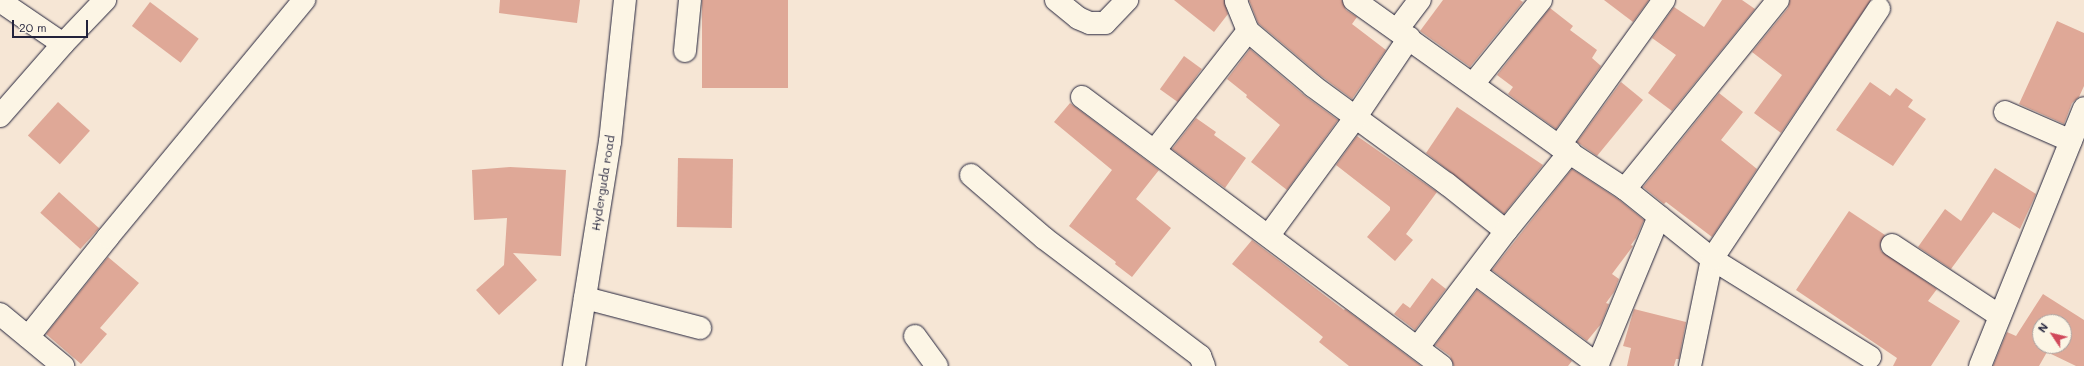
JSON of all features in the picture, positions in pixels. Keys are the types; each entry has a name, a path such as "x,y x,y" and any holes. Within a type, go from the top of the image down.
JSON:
{"street":[{"path":"0,116 104,0"},
{"path":"28,337 108,237 304,0"},
{"name":"Hyderguda road","path":"574,366 610,142 625,0"},
{"path":"685,51 690,0"},
{"path":"1056,0 1078,18 1090,23 1105,23 1127,0"},
{"path":"1237,0 1236,1 1248,31 1313,86 1447,184 1506,231"},
{"path":"1354,0 1564,149 1625,189 1712,259 1870,357"},
{"path":"1269,235 1355,118 1403,34 1420,0"},
{"path":"1473,84 1541,0"},
{"path":"1418,348 1506,231 1564,149 1664,0"},
{"path":"1625,189 1778,0"},
{"path":"0,1 63,44"},
{"path":"1690,366 1712,259 1879,9"},
{"path":"1155,150 1248,31"},
{"path":"1082,97 1269,235 1442,366"},
{"path":"1980,366 2084,108"},
{"path":"2005,112 2071,141"},
{"path":"971,176 1044,238 1200,356 1204,366"},
{"path":"1475,273 1598,365 1659,216"},
{"path":"1892,245 2000,316"},
{"path":"585,298 700,328"},
{"path":"0,314 63,366"},
{"path":"916,336 936,366"}],"building":[{"path":"500,0 580,0 577,23 499,13"},
{"path":"702,0 788,0 788,88 702,88"},
{"path":"1174,0 1224,0 1228,14 1214,32"},
{"path":"1249,0 1342,0 1346,10 1357,17 1352,24 1386,50 1352,99 1321,76 1258,23"},
{"path":"1443,0 1520,0 1523,2 1470,67 1420,31"},
{"path":"1604,0 1649,0 1633,22"},
{"path":"1722,0 1742,0 1755,9 1672,111 1648,93 1676,55 1652,38 1674,7 1704,27"},
{"path":"1790,0 1871,0 1781,133 1754,113 1782,75 1752,52 1788,8"},
{"path":"150,2 199,39 181,63 132,26"},
{"path":"1550,8 1573,26 1570,30 1597,50 1592,58 1601,66 1556,129 1508,94 1513,87 1497,75"},
{"path":"2057,21 2084,33 2084,86 2079,97 2072,103 2064,124 2019,104"},
{"path":"1250,49 1305,96 1338,120 1287,190 1251,162 1280,125 1227,79"},
{"path":"1184,56 1202,69 1178,102 1160,89"},
{"path":"1621,82 1643,100 1597,156 1577,142"},
{"path":"1870,82 1890,96 1896,88 1913,100 1908,107 1926,119 1893,166 1836,130"},
{"path":"1719,93 1743,112 1721,140 1757,169 1712,237 1666,202 1664,204 1643,187"},
{"path":"58,102 90,131 60,164 28,135"},
{"path":"1070,103 1159,170 1136,199 1171,228 1132,277 1115,264 1116,262 1069,226 1112,170 1054,122"},
{"path":"1457,107 1543,165 1504,214 1426,153"},
{"path":"1196,118 1216,132 1214,135 1246,158 1225,188 1172,149"},
{"path":"1357,136 1437,192 1406,234 1413,240 1395,261 1367,237 1390,210 1390,207 1336,165"},
{"path":"678,158 733,159 732,228 677,227"},
{"path":"510,167 566,170 561,256 513,253 537,280 499,315 476,290 504,265 507,218 474,220 472,170"},
{"path":"1995,168 2036,194 2020,229 1993,212 1951,269 1918,247 1945,209 1961,221"},
{"path":"1572,169 1618,199 1644,220 1636,238 1631,245 1633,246 1612,274 1619,279 1614,292 1606,303 1609,304 1601,324 1587,341 1492,270"},
{"path":"59,192 99,228 80,249 40,213"},
{"path":"1849,211 1885,235 1880,244 1881,251 1937,289 1928,301 1960,321 1931,366 1893,366 1897,358 1796,290"},
{"path":"1252,240 1421,366 1349,366 1319,342 1323,337 1232,264"},
{"path":"108,257 139,283 100,328 107,334 81,364 46,334"},
{"path":"1432,278 1446,289 1415,330 1394,314 1403,303 1410,308"},
{"path":"1477,290 1572,361 1568,366 1454,366 1450,356 1435,345"},
{"path":"2043,294 2084,320 2084,366 2076,366 2051,354 2072,354 2072,314 2032,314 2032,354 2046,354 2039,366 1993,366 2007,332 2016,336"},
{"path":"1634,309 1686,322 1679,359 1676,359 1674,366 1627,366 1631,348 1623,346"}]}
